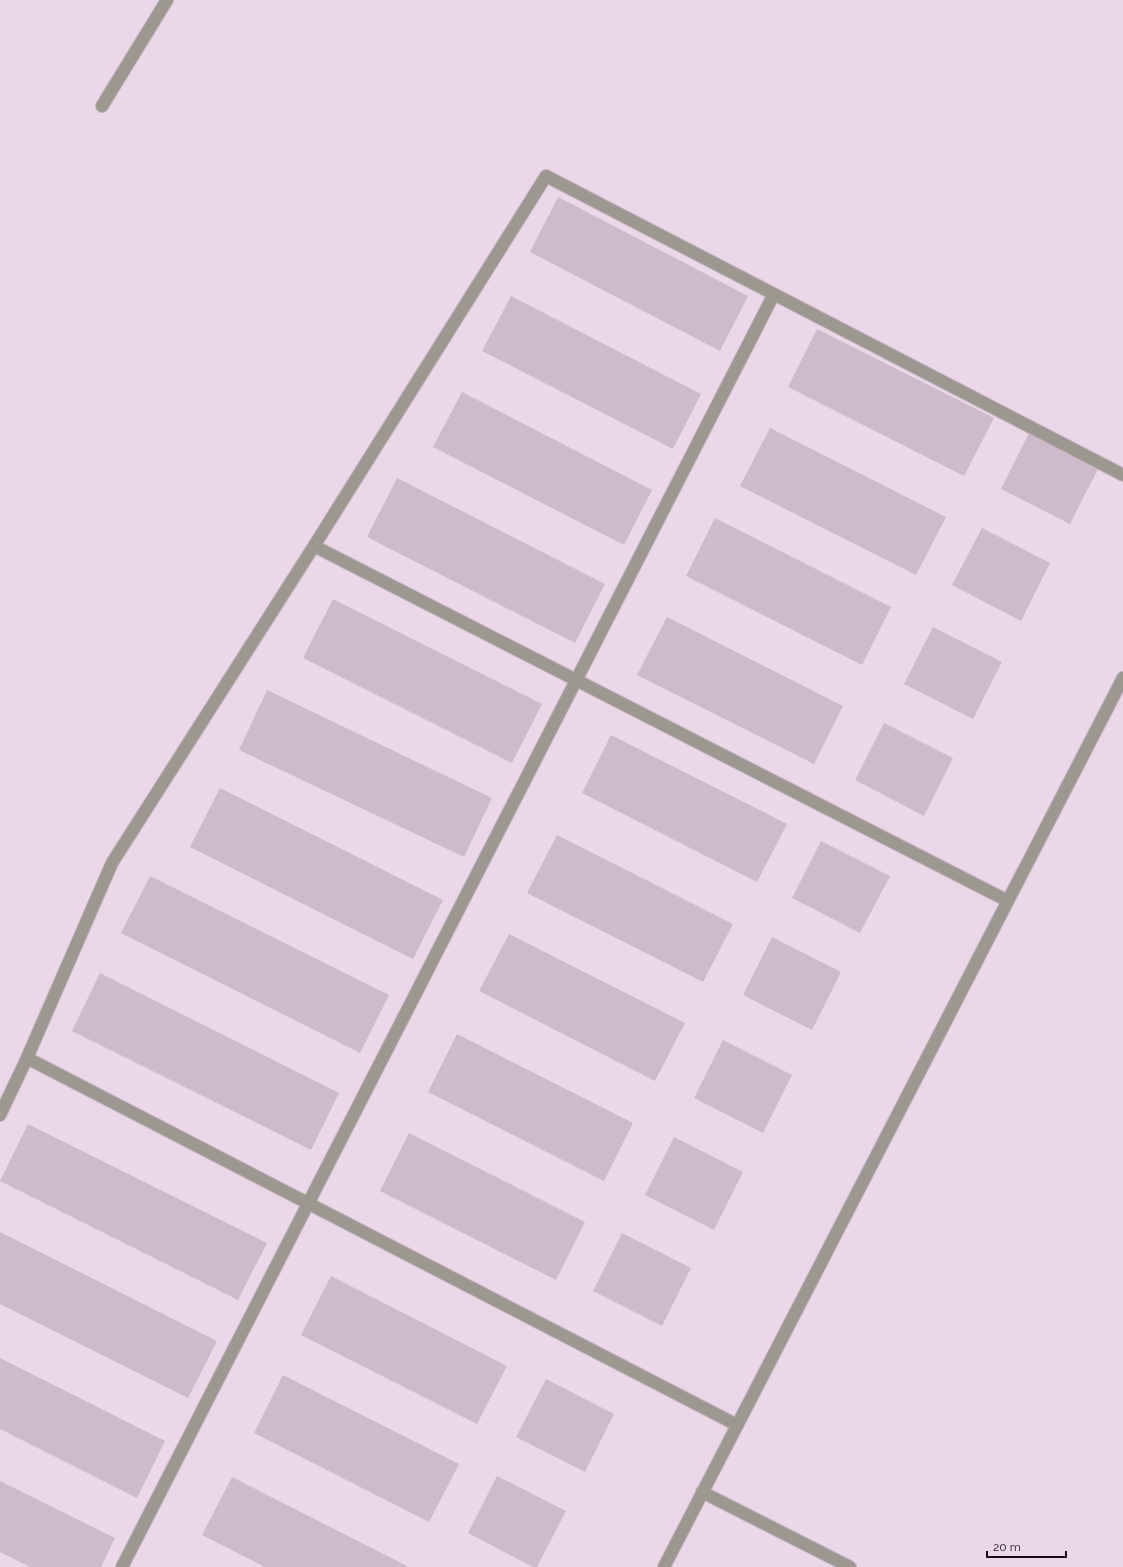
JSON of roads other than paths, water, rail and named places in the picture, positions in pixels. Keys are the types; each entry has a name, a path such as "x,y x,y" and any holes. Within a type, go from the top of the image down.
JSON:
{"lane":[{"path":"102,106 166,0"},
{"path":"0,1115 27,1058 112,863 314,546 546,176 1123,475"},
{"path":"122,1567 774,294"},
{"path":"314,546 1008,901"},
{"path":"664,1567 1123,678"},
{"path":"27,1058 737,1425"},
{"path":"702,1492 850,1567"}]}
